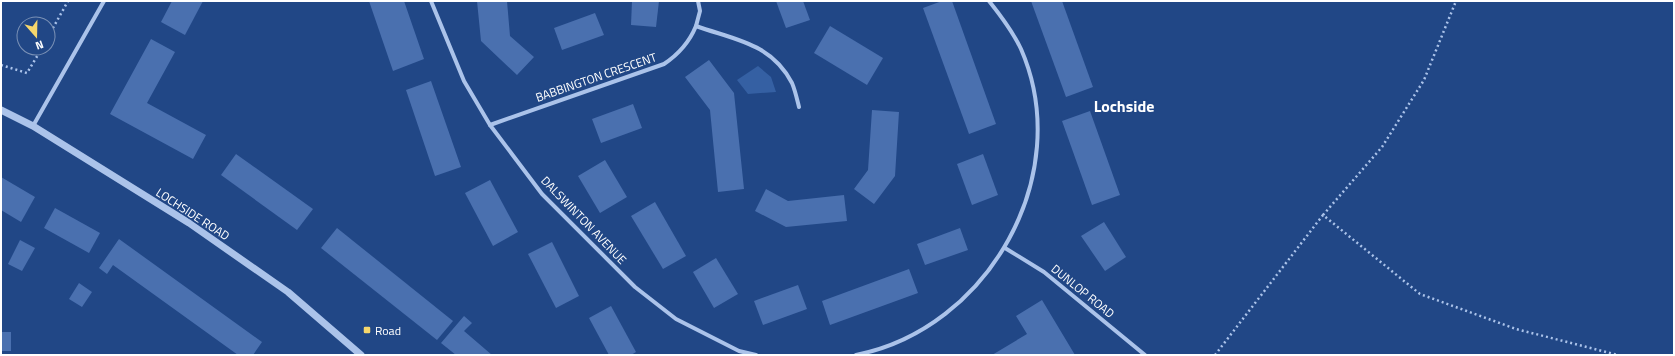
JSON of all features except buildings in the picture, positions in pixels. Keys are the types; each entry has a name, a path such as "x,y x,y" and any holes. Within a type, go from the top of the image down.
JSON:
{"street":[{"path":"33,126 104,1"},
{"name":"DALSWINTON AVENUE","path":"431,1 464,81 490,125 542,194 635,286 676,319 739,353 756,355"},
{"name":"BABBINGTON CRESCENT","path":"490,125 664,64 682,50 691,39 700,11 698,1"},
{"path":"856,355 889,345 935,322 974,289 991,269 1005,248 1027,199 1036,153 1036,122 1029,73 1021,50 1011,31 989,1"},
{"path":"696,26 758,47 777,61 792,84 799,107"},
{"name":"LOCHSIDE ROAD","path":"1,110 33,126 189,223 288,292 361,355"},
{"name":"DUNLOP ROAD","path":"1005,248 1044,272 1145,355"}],"path":[{"path":"56,23 68,1"},
{"path":"1215,355 1324,215 1382,147 1424,80 1456,1"},
{"path":"1,65 28,73 38,56"},
{"path":"1324,215 1420,294 1516,329 1618,355"}],"shaded area":[{"path":"758,66 771,77 776,92 748,94 737,80"}],"place":[{"name":"Road","path":"367,330"}],"district":[{"name":"Lochside","path":"1124,106"}]}
